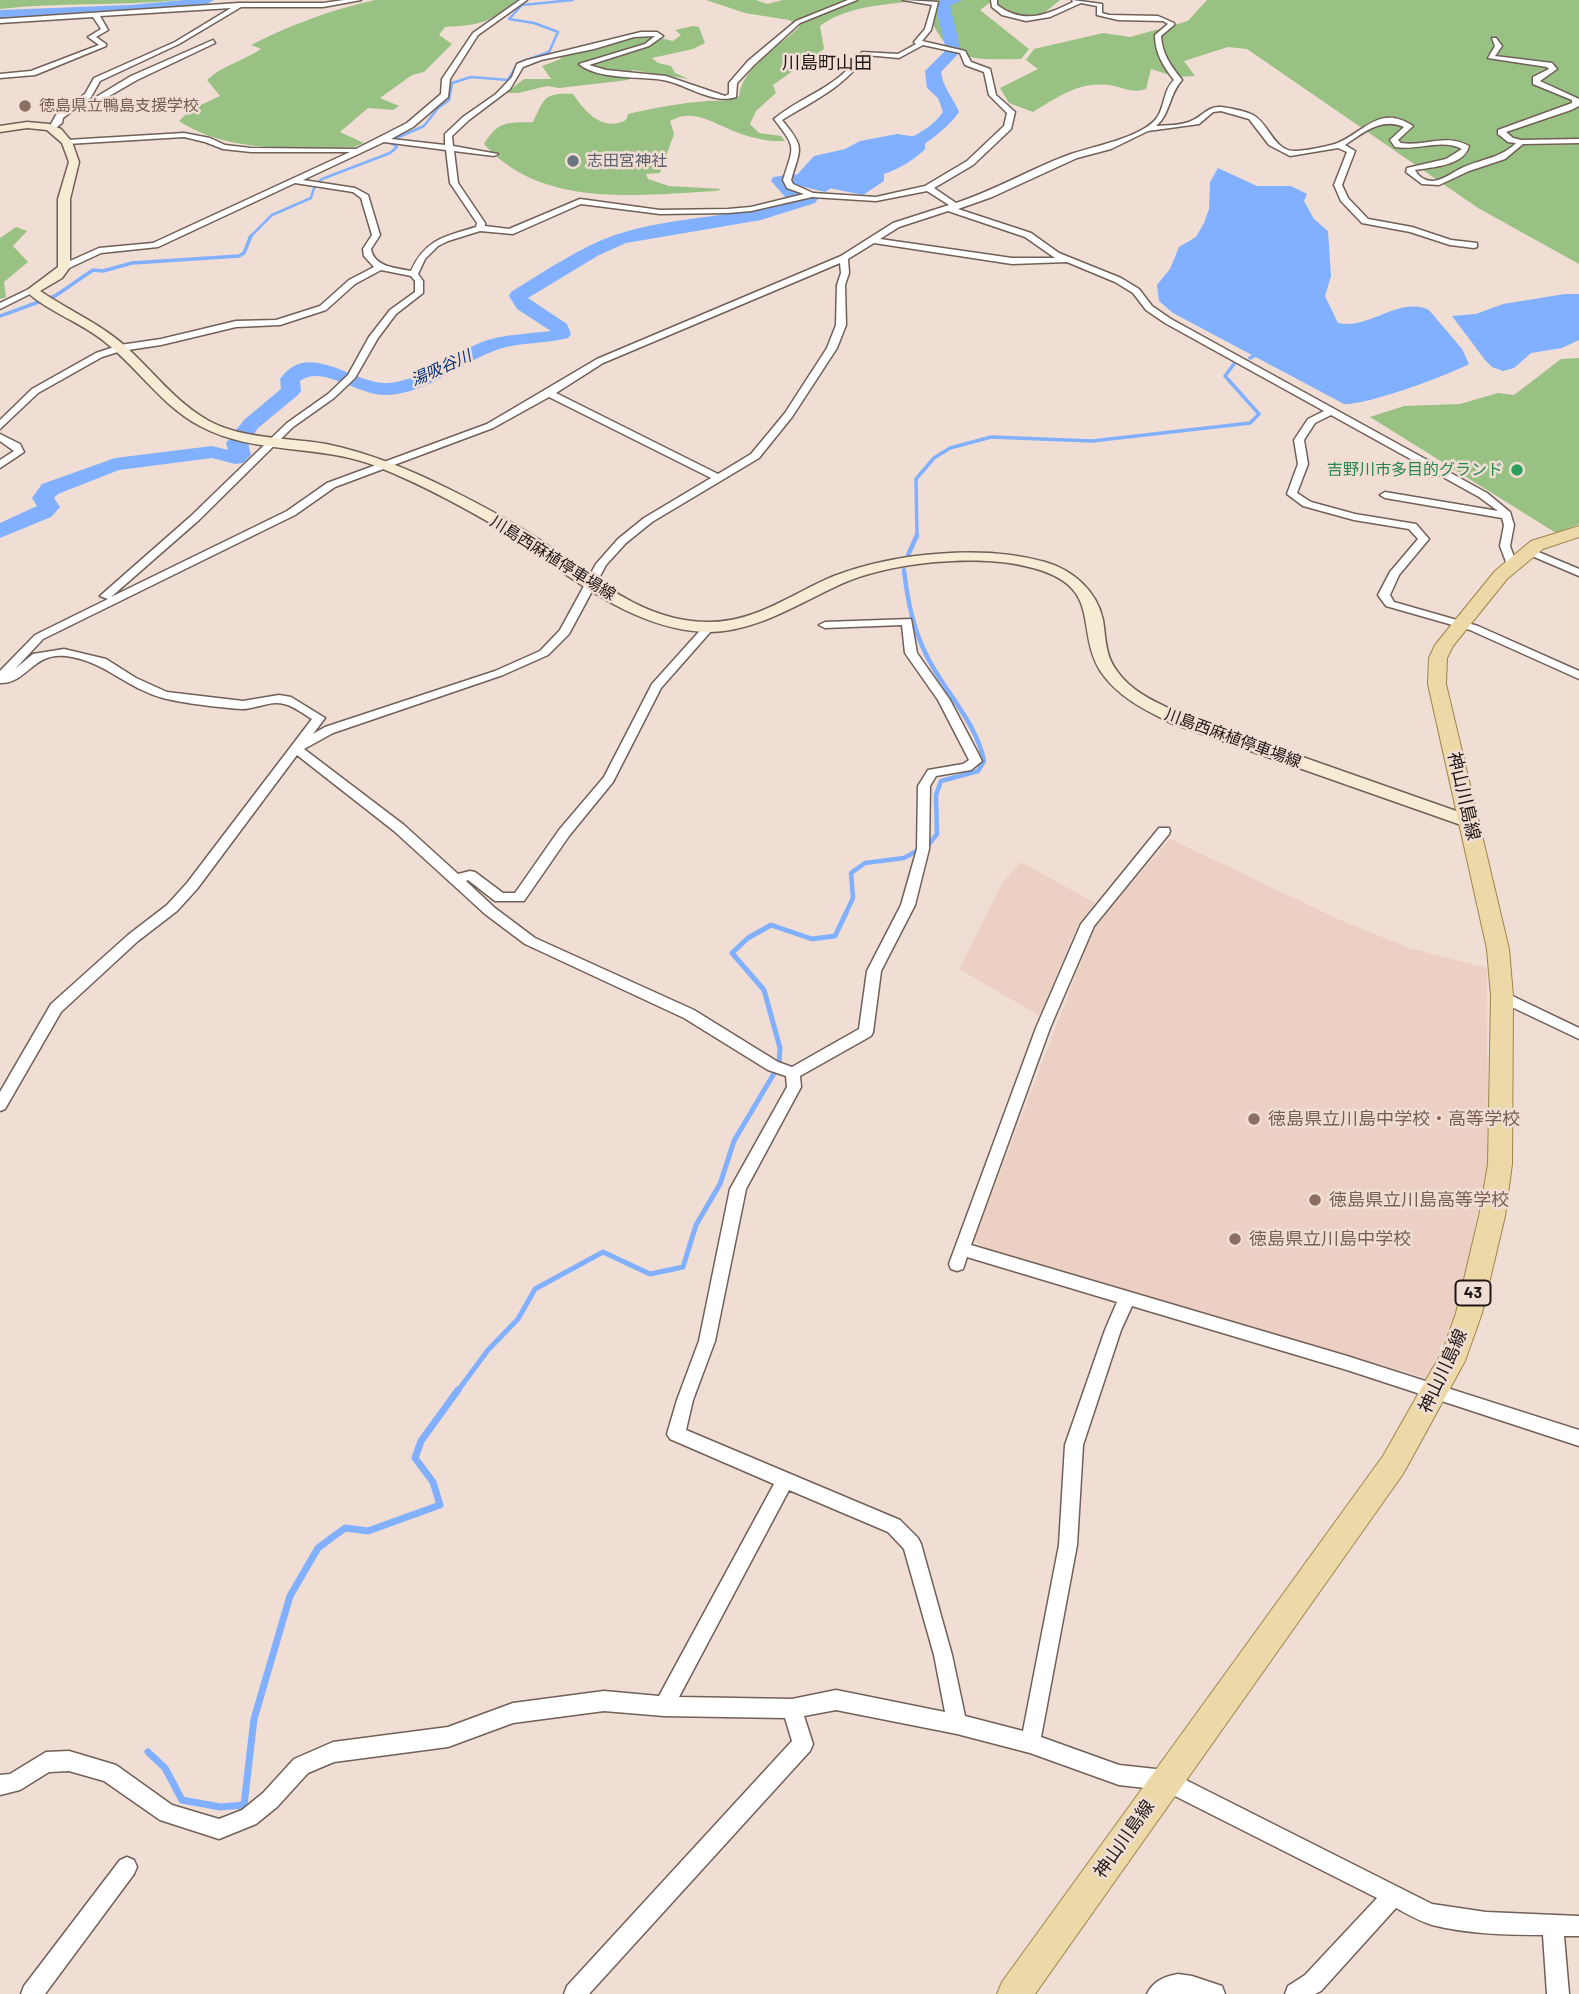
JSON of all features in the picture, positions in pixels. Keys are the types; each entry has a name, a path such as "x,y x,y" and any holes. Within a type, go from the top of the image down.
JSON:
{"main road":[{"path":"0,129 56,125 67,142 74,162 64,199 65,267 41,297"},
{"name":"川島西麻植停車場線","path":"41,297 91,326 120,348 187,414 230,434 338,451 387,466 516,532 606,593 657,617 683,625 709,627 738,624 769,616 841,580 878,568 979,557 1020,560 1040,565 1072,581 1083,591 1094,613 1099,650 1104,663 1124,688 1140,699 1177,719 1471,822"},
{"name":"神山川島線","path":"1014,1994 1393,1465 1455,1353 1469,1313 1492,1216 1500,1164 1502,996 1498,949 1471,822 1437,684 1438,658 1460,623 1520,558 1549,540 1579,531"}],"street":[{"path":"0,21 239,5 323,5 358,0"},
{"path":"65,267 90,253 155,245 410,125 445,96 446,79 475,34 524,0"},
{"path":"480,228 481,223 454,183 448,136 455,126 512,84 520,66 528,61 556,53 592,48 633,34 657,33 660,36 657,40 647,45 583,64 590,69 606,72 666,78 725,98 733,95 733,83 751,63 798,22 854,0"},
{"path":"906,0 936,3 928,30 917,40 920,44"},
{"path":"0,679 39,636 291,513 331,485 490,426 549,393 581,371 630,347 844,258 896,225 953,208 1074,156 1108,148 1147,129 1160,119 1172,86 1178,80 1164,62 1157,46 1158,35 1172,24 1167,20 1156,17 1129,20 1109,18 1099,14 1100,5 1078,0 1042,19 1030,20 1000,11 994,6 994,0"},
{"path":"56,125 62,113 88,95 97,80 177,43 239,5"},
{"path":"0,76 32,73 104,45 91,37 105,30 96,16"},
{"path":"1494,39 1499,46 1490,57 1508,62 1549,65 1553,69 1536,79 1536,82 1575,99 1576,104 1521,125 1505,127 1500,132 1511,140 1521,142 1579,141"},
{"path":"56,125 134,78 213,42"},
{"path":"414,274 421,258 435,244 480,228 510,232 547,218 580,201 660,212 751,209 811,195 876,199 928,188 970,163 1008,127 1011,112 989,92 987,71 968,63 963,52 954,48 920,44 899,56 864,53 853,70 829,89 778,119 795,140 797,148 789,178 790,186 811,195"},
{"path":"1147,129 1186,125 1196,122 1211,110 1221,109 1252,117 1272,143 1293,154 1339,145 1367,127 1385,120 1395,120 1409,126 1394,140 1405,147 1417,148 1440,143 1462,145 1466,148 1458,157 1411,168 1410,172 1415,177 1436,183 1446,182 1465,170 1507,157 1521,142"},
{"path":"67,142 184,135 223,147 251,150 359,151"},
{"path":"383,140 494,154"},
{"path":"1339,145 1350,151 1339,185 1344,199 1365,221 1412,230 1450,242 1474,245"},
{"path":"88,611 171,541 290,425 352,376 374,337 393,312 419,293 419,281 414,274 380,267 368,256 367,249 376,235 365,197 355,190 292,181"},
{"path":"928,188 953,208 1028,235 1056,255 1118,280 1136,291 1149,308 1168,321 1483,495 1506,516 1509,525 1505,547 1520,558 1579,573"},
{"path":"872,240 1012,261 1070,260"},
{"path":"297,749 328,730 499,673 544,653 574,619 601,564 622,541 648,520 755,456 789,415 832,348 841,325 844,258"},
{"path":"0,426 35,391 75,366 120,348 161,342 236,324 277,323 323,308 352,282 380,267"},
{"path":"0,306 41,297"},
{"path":"549,393 718,478"},
{"path":"1331,412 1316,415 1299,440 1305,456 1304,466 1292,494 1307,504 1330,511 1412,526 1424,539 1394,574 1384,595 1390,604 1460,623 1579,675"},
{"path":"0,437 16,446 19,452 0,465"},
{"path":"1385,495 1506,516"},
{"path":"783,1069 866,1032 874,971 908,905 923,845 924,786 932,773 967,767 976,761 944,699 911,653 906,621 825,625"},
{"path":"456,880 470,875 500,898 519,898 564,833 609,779 656,687 709,627"},
{"path":"0,679 14,676 37,656 64,652 102,660 132,681 165,695 243,705 279,699 291,701 319,718 192,886 172,908 133,938 56,1008 0,1105"},
{"path":"0,659 19,656"},
{"path":"297,749 399,828 490,911 530,941 689,1014 783,1069 794,1087 769,1127 738,1189 707,1341 685,1400 677,1434 894,1526 912,1544 943,1656 957,1724"},
{"path":"1164,831 1088,924 1043,1028 959,1256 1127,1298 1579,1438"},
{"path":"1502,996 1579,1034"},
{"path":"1030,1743 1068,1545 1074,1445 1113,1330 1127,1298"},
{"path":"664,1706 785,1481"},
{"path":"0,1785 13,1783 46,1762 69,1760 108,1772 167,1813 219,1829 249,1817 270,1800 301,1766 332,1752 448,1737 513,1713 604,1701 664,1706 792,1709 836,1700 957,1724 1030,1743 1119,1775 1165,1780 1430,1914 1465,1922 1579,1926"},
{"path":"575,1994 803,1744 792,1709"},
{"path":"32,1994 127,1867"},
{"path":"1309,1990 1393,1896"},
{"path":"1553,1926 1558,1994"},
{"path":"1158,1994 1164,1988 1180,1983 1214,1994"}],"shaded area":[{"name":"徳島県立川島中学校・高等学校","path":"1170,839 1340,920 1409,948 1487,968 1488,1159 1466,1272 1451,1326 1426,1378 984,1249 974,1240 1095,925"},
{"path":"1021,862 1095,903 1080,922 1072,938 1040,1016 959,969 1002,883"}],"green space":[{"path":"0,0 180,0 0,9"},
{"path":"375,0 518,0 500,14 484,21 445,27 439,35 452,44 424,72 412,75 380,98 399,106 393,110 368,108 340,132 364,143 354,147 286,148 241,144 219,139 179,121 192,109 220,96 207,80 261,49 251,45 312,18"},
{"path":"706,0 756,0 767,4 783,0 921,0 855,10 820,26 824,49 773,85 776,93 756,111 750,124 759,133 781,136 785,141 748,136 695,116 679,117 670,121 674,134 660,173 646,174 648,179 669,186 722,189 716,191 623,195 562,188 533,179 507,165 484,144 494,131 504,124 533,122 543,102 556,94 573,94 589,114 610,124 626,120 628,114 739,96 742,85 754,66 800,26 789,20 745,13"},
{"path":"924,0 1060,0 1038,18 1014,13 992,1 980,10 1029,49 1021,59 992,59 967,56 947,45 931,19 942,3"},
{"path":"1207,0 1579,0 1579,264 1478,208 1247,49 1228,47 1184,61 1195,76 1176,77 1151,69 1146,89 1136,91 1109,85 1087,86 1060,96 1033,112 1009,103 1000,88 1038,69 1026,60 1034,49 1103,33 1130,37 1188,21"},
{"path":"699,27 705,43 693,49 652,58 658,63 671,66 675,73 689,79 632,70 628,80 559,88 547,86 506,93 524,79 551,79 542,66 561,59 559,55 594,50 645,35 673,41 681,35 675,30"},
{"path":"16,227 27,231 13,246 28,262 4,282 6,297 0,299 0,238"},
{"name":"吉野川市多目的グランド","path":"1579,358 1579,524 1556,533 1370,417 1404,406 1460,404 1498,393 1514,395 1561,359"}],"water":[{"path":"897,134 930,139 921,153 906,164 884,174 884,181 863,195 795,181 795,177 814,156 845,149 860,141"},
{"path":"1218,168 1257,186 1291,186 1307,194 1304,201 1314,219 1328,231 1331,276 1325,296 1338,323 1361,322 1406,307 1429,310 1462,349 1469,364 1388,395 1344,404 1173,313 1159,301 1157,285 1170,269 1179,247 1196,237 1204,223 1209,209 1210,182"},
{"path":"1579,294 1579,340 1562,348 1531,353 1514,368 1503,371 1492,367 1485,360 1452,316 1476,314 1503,304"}],"waterway":[{"path":"0,14 156,8 207,0"},
{"path":"392,140 424,126 438,108 449,100 452,83 471,77 508,80 518,63 549,52 558,32 534,23 509,19 522,5 573,0"},
{"name":"湯吸谷川","path":"890,151 932,133 951,112 945,96 935,88 933,71 954,51 942,4 955,0"},
{"path":"251,236 272,215 311,198 315,185 322,179 390,153 397,147 391,143"},
{"path":"799,202 779,181 793,179 825,187 834,181"},
{"name":"湯吸谷川","path":"0,531 49,507 43,498 50,489 115,464 212,452 235,458 240,455 237,443 251,424 291,391 290,379 301,371 312,368 325,370 376,389 389,389 415,382 496,344 561,334 560,328 524,305 518,296 593,251 621,239 761,215 809,199"},
{"path":"0,316 55,296 93,270 103,271 132,263 239,256 244,253 251,236"},
{"path":"1250,358 1254,356"},
{"path":"917,535 916,479 934,458 950,448 991,437 1092,441 1250,423 1259,414 1225,376 1234,364"},
{"path":"905,562 917,535"},
{"path":"845,915 853,898 851,873 865,863 904,858 929,844 937,834 936,795 941,781 978,771 984,761 980,745 966,717 931,664 916,631 904,570"},
{"path":"457,1392 488,1350 518,1319 535,1289 603,1252 650,1274 683,1267 696,1225 720,1184 734,1141 779,1065 780,1048 764,990 732,953 748,938 771,925 812,939 835,936 846,913"},
{"path":"148,1752 165,1768 182,1800 220,1807 244,1805 254,1719 290,1596 318,1548 345,1528 368,1531 440,1505 433,1482 415,1458 421,1441 458,1390"}],"place":[{"name":"徳島県立鴨島支援学校","path":"25,106"},
{"name":"志田宮神社","path":"573,161"},
{"name":"吉野川市多目的グランド","path":"1517,470"},
{"name":"徳島県立川島中学校・高等学校","path":"1254,1119"},
{"name":"徳島県立川島高等学校","path":"1315,1200"},
{"name":"徳島県立川島中学校","path":"1235,1239"}],"district":[{"name":"川島町山田","path":"827,63"}]}
